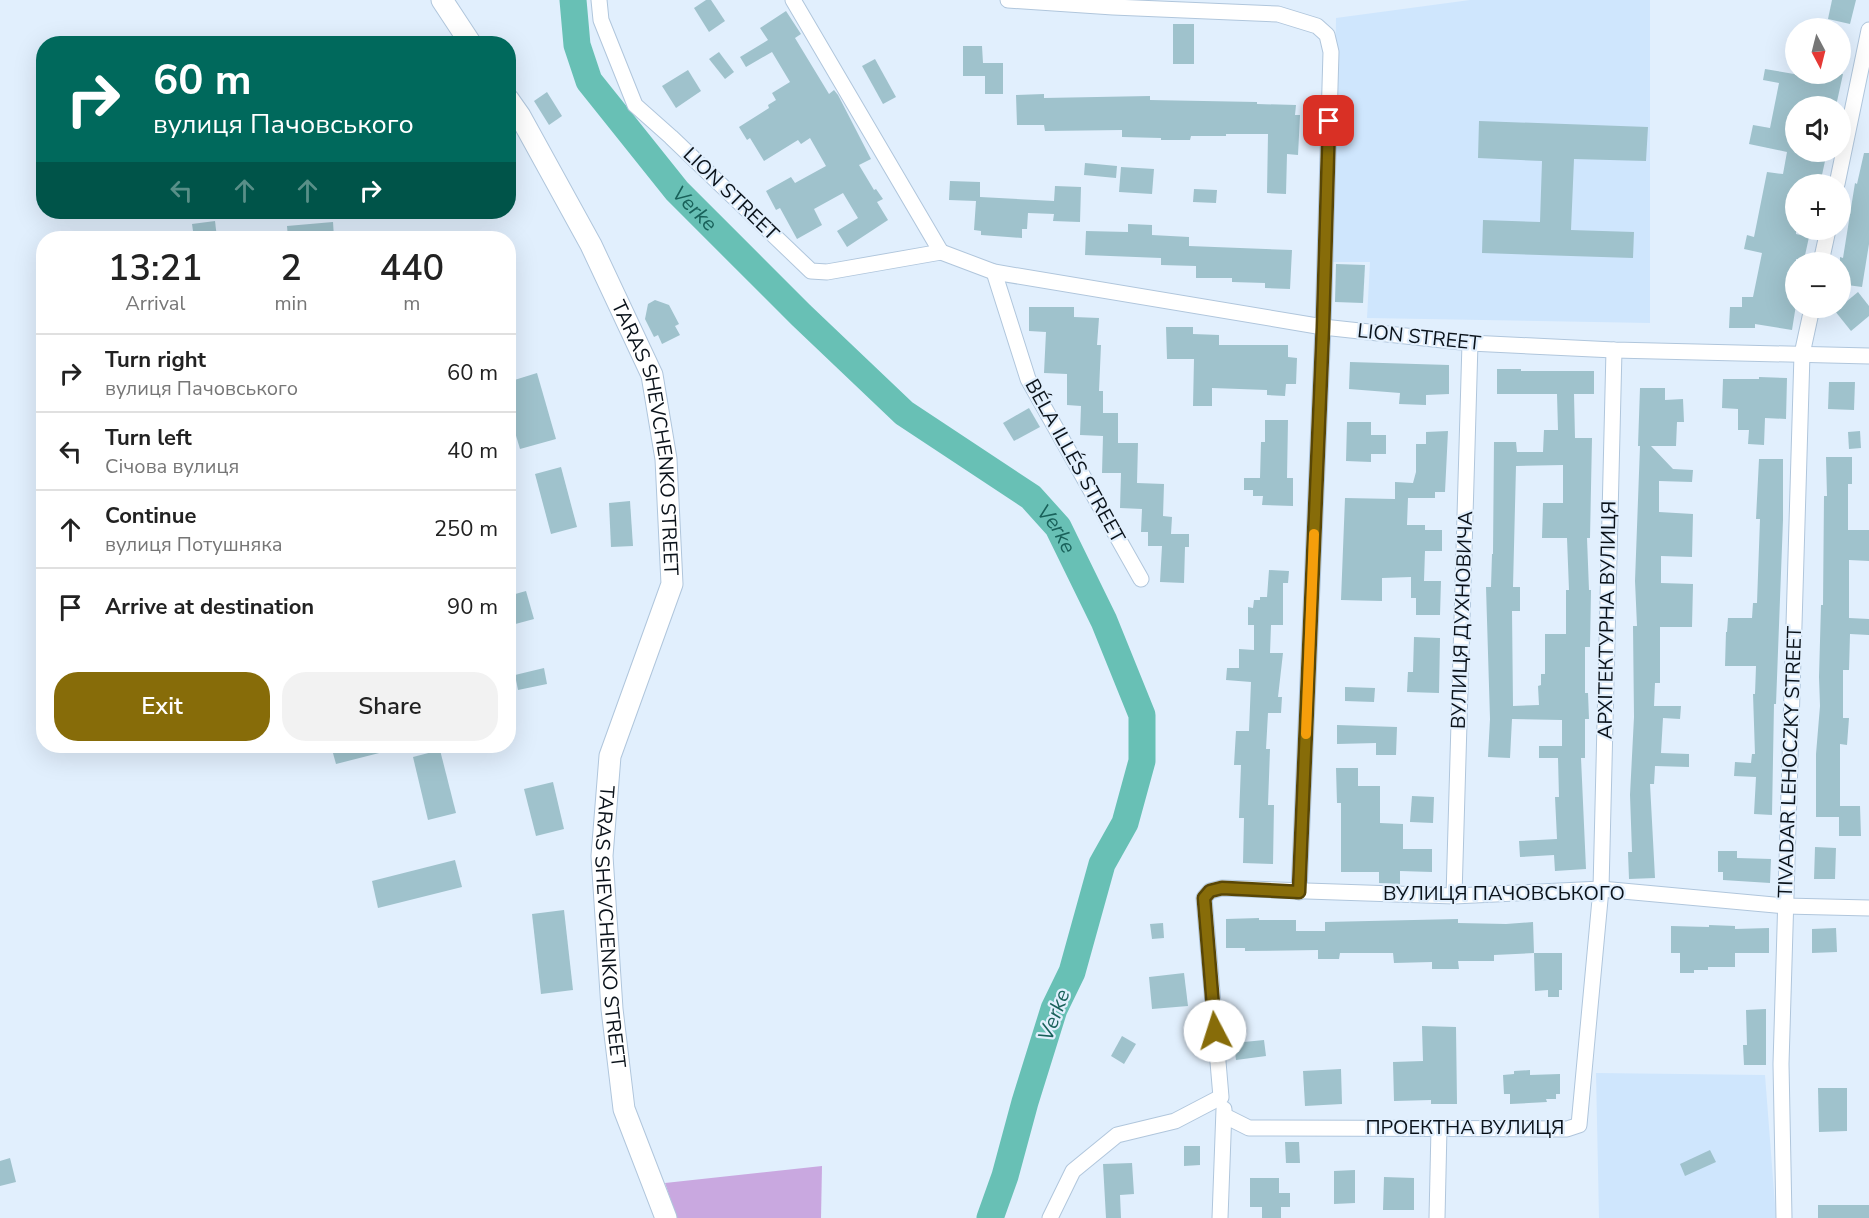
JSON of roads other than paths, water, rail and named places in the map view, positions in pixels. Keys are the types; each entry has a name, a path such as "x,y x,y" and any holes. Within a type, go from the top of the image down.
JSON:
{"street":[{"path":"442,0 466,36"},
{"name":"LION STREET","path":"599,0 601,20 635,105 811,271 827,272 941,252 994,272 1323,327 1470,344 1869,356"},
{"path":"793,0 941,252"},
{"path":"1008,0 1278,14 1317,26 1327,35 1331,52 1323,327 1299,892"},
{"path":"1839,174 1869,30"},
{"name":"TARAS SHEVCHENKO STREET","path":"516,110 591,245 652,375 666,459 672,584 610,756 602,856 612,1009 624,1109 666,1218"},
{"name":"BÉLA ILLÉS STREET","path":"994,272 1028,379 1141,579"},
{"name":"TIVADAR LEHOCZKY STREET","path":"1784,1218 1781,1064 1785,906 1802,354 1810,318"},
{"name":"ВУЛИЦЯ ДУХНОВИЧА","path":"1454,896 1470,344"},
{"name":"АРХІТЕКТУРНА ВУЛИЦЯ","path":"1601,889 1614,350"},
{"name":"ВУЛИЦЯ ПАЧОВСЬКОГО","path":"1221,1097 1204,898 1210,891 1222,888 1454,896 1601,889 1785,906 1869,908"},
{"name":"ПРОЕКТНА ВУЛИЦЯ","path":"1225,1116 1249,1128 1567,1129 1580,1125 1601,889"},
{"path":"1050,1218 1073,1171 1117,1135 1174,1121 1221,1097 1225,1116 1220,1218"},
{"path":"1437,1218 1439,1128"}],"waterway":[{"name":"Verke","path":"573,0 577,45 589,81 677,191 801,315 904,413 1031,497 1058,527 1104,621 1142,715 1142,761 1125,823 1102,864 1072,972 1054,1009 1005,1176 990,1218"}]}
